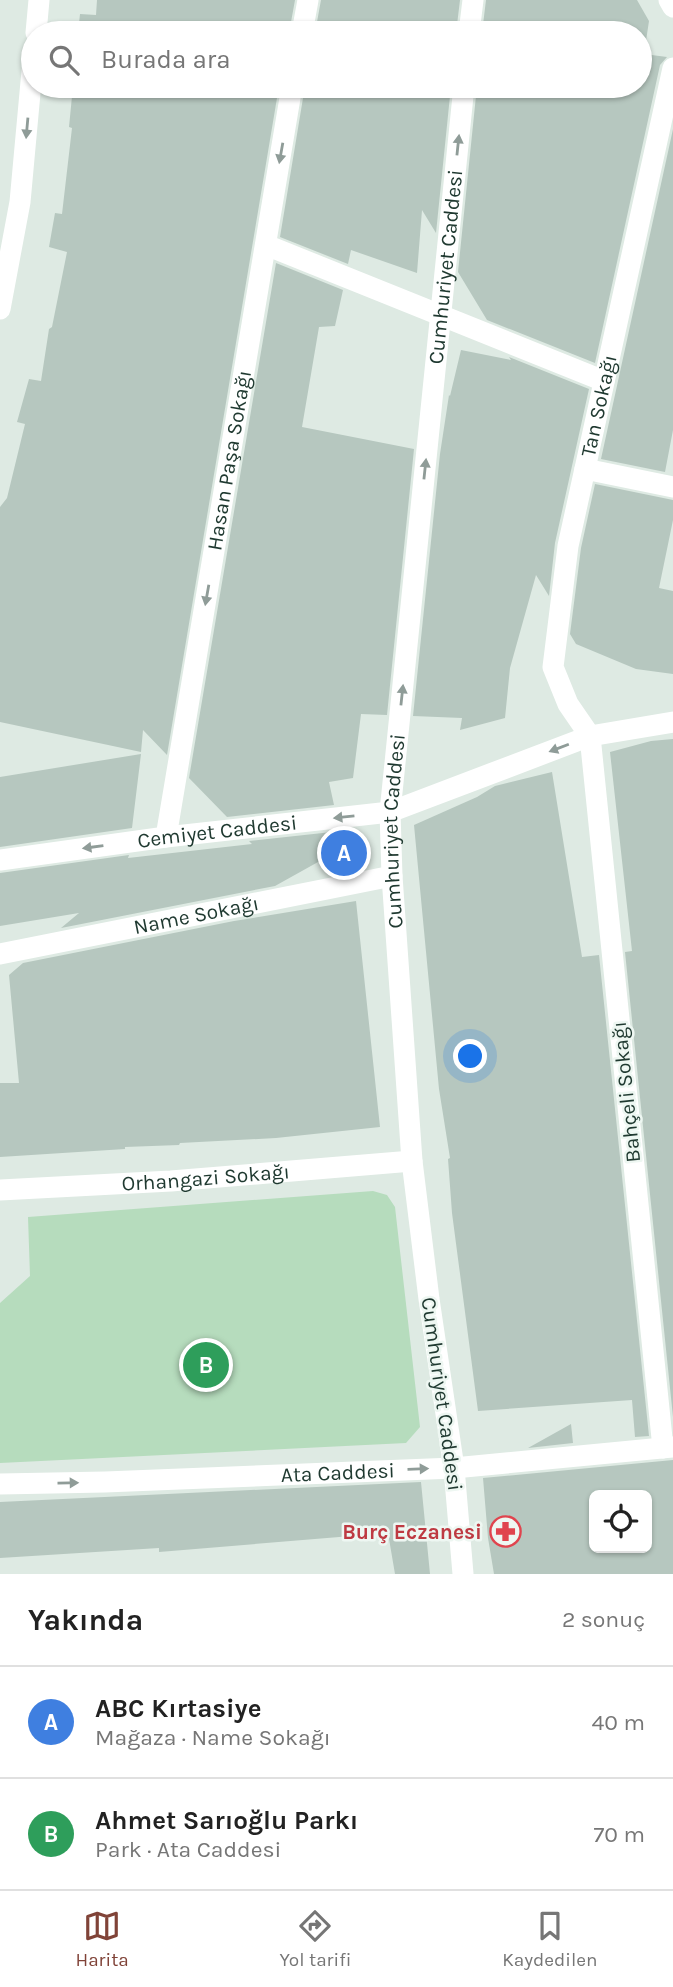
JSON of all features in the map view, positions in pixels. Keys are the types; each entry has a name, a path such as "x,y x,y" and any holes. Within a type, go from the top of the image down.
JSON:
{"street":[{"path":"37,21 39,0"},
{"path":"304,21 308,0"},
{"path":"470,21 473,0"},
{"path":"669,0 673,7"},
{"name":"Tan Sokağı","path":"590,736 568,704 553,667 568,546 673,68"},
{"path":"0,309 10,201 27,98"},
{"name":"Hasan Paşa Sokağı","path":"166,837 290,98"},
{"name":"Cumhuriyet Caddesi","path":"463,98 390,812 412,1161 454,1468 463,1574"},
{"path":"265,245 604,381"},
{"path":"585,469 673,487"},
{"name":"Cemiyet Caddesi","path":"0,860 166,837 390,812 590,736 673,722"},
{"name":"Bahçeli Sokağı","path":"590,736 668,1448"},
{"name":"Name Sokağı","path":"0,954 392,876"},
{"name":"Orhangazi Sokağı","path":"0,1190 172,1181 412,1161"},
{"name":"Ata Caddesi","path":"0,1484 454,1468 668,1448"}],"green space":[{"path":"373,1191 387,1195 395,1207 420,1427 406,1443 0,1463 0,1303 30,1276 28,1217"}],"building":[{"path":"97,0 295,0 291,21 79,21 80,14 96,15"},
{"path":"321,0 460,0 457,21 317,21"},
{"path":"486,0 637,0 649,21 483,21"},
{"path":"652,55 667,57 660,65 595,363 487,320 458,272 476,98 652,98"},
{"path":"72,98 277,98 167,755 143,730 141,752 0,722 0,507 7,498 25,424 17,422 29,379 41,381 49,329 52,327 67,252 49,247 55,213 62,214 72,128 69,127"},
{"path":"303,98 450,98 436,233 422,210 417,273 351,250 348,264 280,237"},
{"path":"673,129 673,430 665,472 601,459"},
{"path":"276,263 343,290 335,326 319,327 302,427 414,449 387,715 361,714 353,778 329,782 334,805 227,817 189,778"},
{"path":"461,350 511,360 509,357 589,389 555,543 549,596 536,575 510,668 505,718 460,730 462,718 413,716 440,454 449,395"},
{"path":"595,484 673,500 673,520 659,588 673,591 673,674 636,669 576,644 570,634 581,548"},
{"path":"673,739 673,1417 625,952 632,951 610,752 651,741"},
{"path":"141,754 132,828 0,847 0,777"},
{"path":"552,772 582,957 599,955 649,1436 635,1437 632,1400 478,1411 452,1213 450,1158 439,1089 414,825 477,797 495,786"},
{"path":"341,831 345,847 275,886 61,928 79,913 0,926 0,873"},
{"path":"356,901 380,1127 276,1138 0,1157 0,1083 19,1083 9,975 23,963 234,921"},
{"path":"571,1424 573,1443 528,1448"},
{"path":"673,1460 673,1574 494,1574 483,1478"},
{"path":"421,1482 430,1574 395,1574 388,1533 159,1552 159,1548 0,1558 0,1502"}],"place":[{"name":"ABC Kırtasiye","path":"344,853"},
{"name":"Ahmet Sarıoğlu Parkı","path":"206,1365"},
{"name":"Burç Eczanesi","path":"505,1532"}]}
